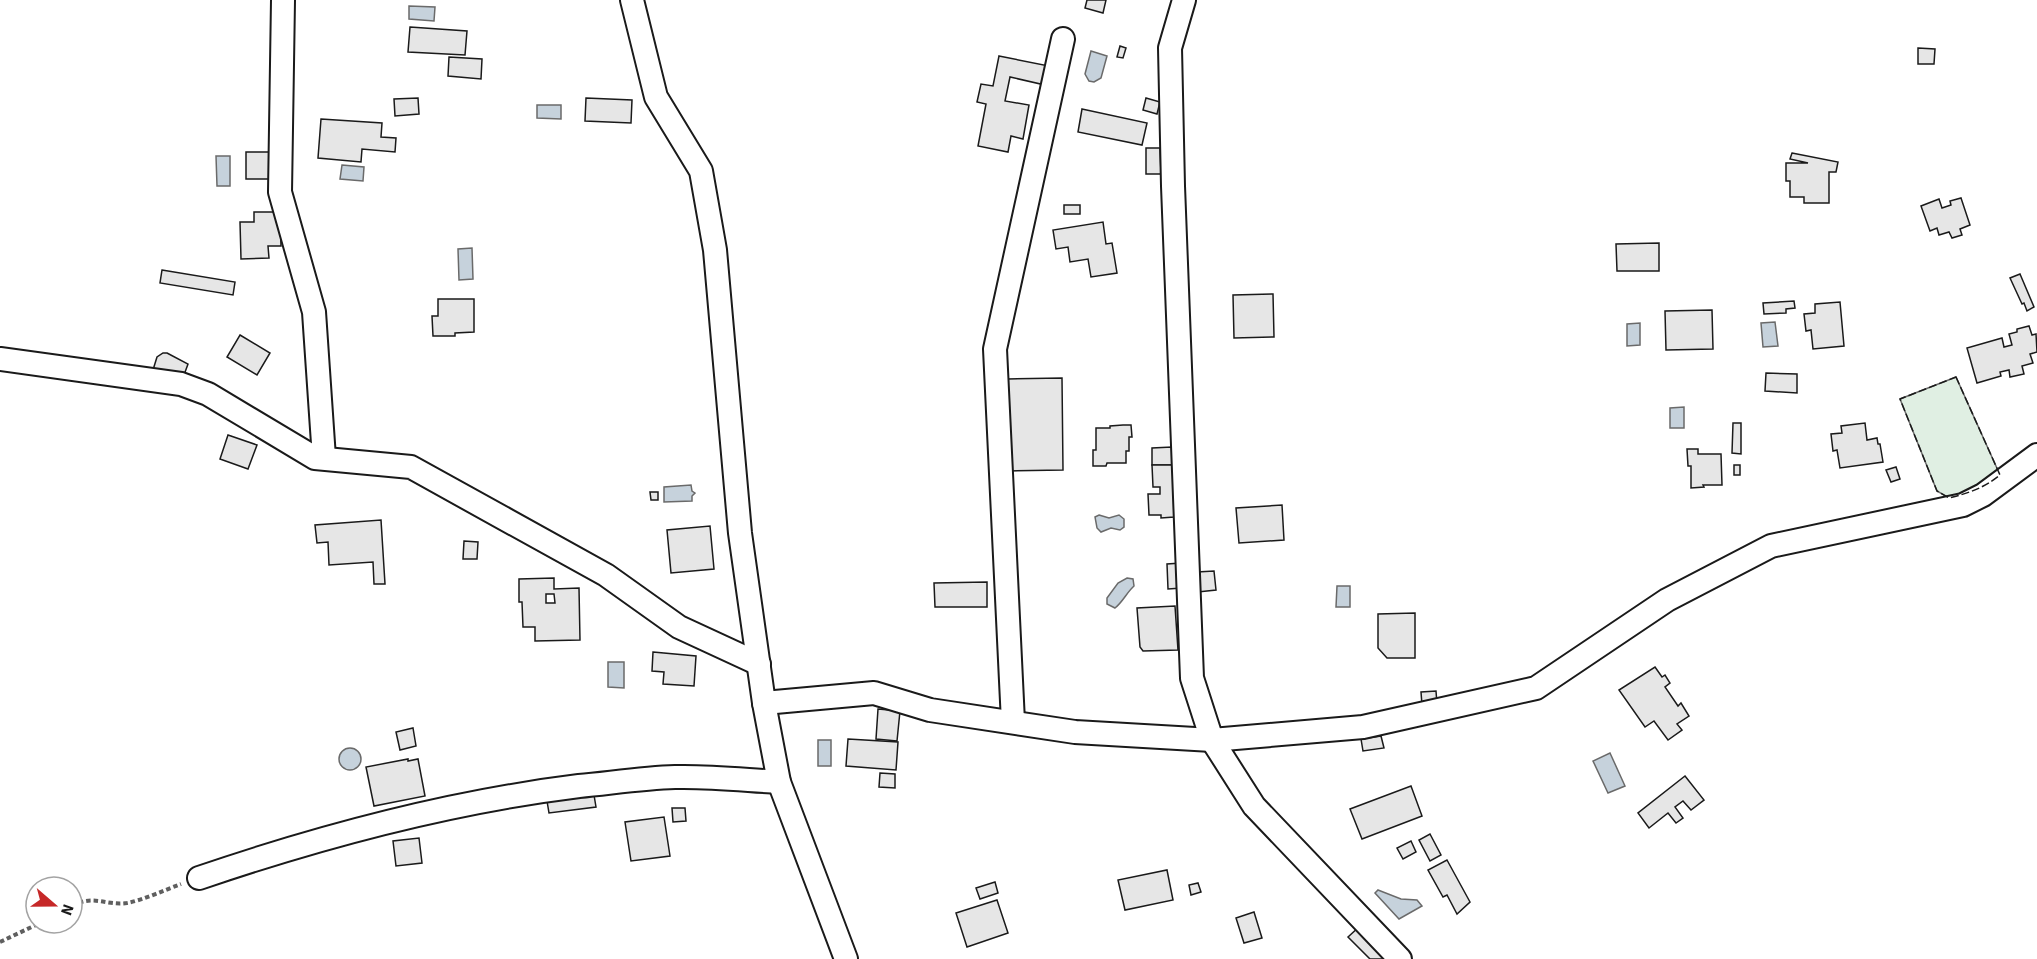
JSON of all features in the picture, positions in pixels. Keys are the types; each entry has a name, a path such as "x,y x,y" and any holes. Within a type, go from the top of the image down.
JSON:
{"street":[{"path":"283,0 280,192 314,312 324,458"},
{"path":"632,0 656,97 700,171 715,250 740,533 764,703 779,782 846,959"},
{"path":"1184,0 1170,48 1192,678 1212,740 1254,806 1400,959"},
{"path":"1013,723 995,349 1063,39"},
{"path":"0,359 162,380 196,388 315,458 411,467 606,575 679,627 759,664"},
{"path":"764,703 874,693 930,710 1075,732 1212,740 1363,727 1536,688 1666,600 1771,546 1963,505 1983,495 2037,455"},
{"path":"199,878 325,838 482,801 578,787 673,777 779,782"}],"path":[{"path":"84,900 93,899 126,903 199,878"},
{"path":"0,942 24,931"}],"green space":[{"path":"1956,377 2000,475 1987,485 1949,498 1937,491 1900,399"}],"shaded area":[{"path":"409,6 435,7 434,21 409,19"},
{"path":"1091,51 1107,56 1101,78 1094,82 1089,81 1085,74"},
{"path":"537,105 561,105 561,119 537,118"},
{"path":"216,156 230,156 230,186 217,186"},
{"path":"342,165 364,167 363,181 340,179"},
{"path":"472,248 473,279 459,280 458,249"},
{"path":"1775,322 1778,346 1763,347 1761,323"},
{"path":"1640,323 1640,345 1627,346 1627,324"},
{"path":"1684,407 1684,428 1670,428 1670,408"},
{"path":"691,485 695,493 692,501 664,502 664,487"},
{"path":"1099,515 1109,518 1119,515 1124,519 1124,527 1120,530 1111,528 1101,532 1097,528 1095,517"},
{"path":"1127,578 1133,579 1134,586 1115,608 1107,604 1107,598 1118,583"},
{"path":"1337,586 1350,586 1350,607 1336,607"},
{"path":"608,662 624,662 624,688 608,687"},
{"path":"818,740 831,740 831,766 818,766"},
{"path":"350,748 358,751 361,759 358,767 350,770 342,767 339,759 342,751"},
{"path":"1610,753 1625,786 1608,793 1593,761"},
{"path":"1378,890 1401,899 1417,900 1422,906 1399,919 1375,893"}],"building":[{"path":"1087,0 1106,0 1103,13 1085,8"},
{"path":"410,27 467,31 465,55 408,52"},
{"path":"1120,46 1126,48 1123,58 1117,57"},
{"path":"1918,48 1935,49 1934,64 1918,64"},
{"path":"999,56 1049,66 1045,85 1010,77 1005,101 1029,105 1023,139 1011,136 1008,152 978,146 986,104 977,102 981,84 993,86"},
{"path":"449,57 482,59 481,79 448,76"},
{"path":"418,98 419,114 395,116 394,99"},
{"path":"586,98 632,100 631,123 585,121"},
{"path":"1146,98 1160,102 1157,114 1143,110"},
{"path":"1082,109 1147,123 1142,145 1078,132"},
{"path":"321,119 382,123 381,137 396,138 395,152 362,149 361,162 318,158"},
{"path":"1146,148 1160,148 1161,174 1146,174"},
{"path":"246,152 271,152 272,179 246,179"},
{"path":"1792,153 1838,162 1836,172 1829,172 1829,203 1804,203 1804,197 1790,197 1790,181 1786,181 1786,163 1808,163 1790,159"},
{"path":"1961,198 1970,225 1960,229 1962,235 1952,238 1949,232 1939,235 1937,228 1930,231 1921,206 1939,199 1942,208 1951,205 1950,201"},
{"path":"1064,205 1080,205 1080,214 1064,214"},
{"path":"254,212 280,212 281,246 268,246 269,258 241,259 240,222 254,222"},
{"path":"1103,222 1106,244 1112,243 1117,273 1091,277 1088,259 1070,262 1068,247 1056,249 1053,230"},
{"path":"1659,243 1659,271 1617,271 1616,244"},
{"path":"162,270 235,282 233,295 160,283"},
{"path":"2020,274 2034,307 2027,311 2010,278"},
{"path":"1273,294 1274,337 1234,338 1233,295"},
{"path":"438,299 474,299 474,332 455,333 455,336 433,336 432,316 438,316"},
{"path":"1794,301 1795,308 1786,309 1786,313 1764,314 1763,303"},
{"path":"1840,302 1844,346 1813,349 1811,330 1806,331 1804,314 1815,313 1815,304"},
{"path":"1712,310 1713,349 1666,350 1665,311"},
{"path":"2029,326 2032,335 2036,334 2037,352 2030,354 2033,363 2022,366 2024,374 2010,377 2009,370 2000,372 2001,376 1977,383 1967,348 2002,338 2004,347 2012,345 2009,334"},
{"path":"240,335 270,353 257,375 227,357"},
{"path":"167,353 188,364 184,375 153,370 157,357"},
{"path":"1766,373 1797,374 1797,393 1765,391"},
{"path":"1062,378 1063,470 1009,471 1008,379"},
{"path":"1733,423 1741,423 1741,454 1732,453"},
{"path":"1865,423 1867,440 1877,438 1883,462 1840,468 1837,450 1833,451 1831,434 1842,433 1841,426"},
{"path":"1131,425 1132,437 1129,437 1126,463 1093,466 1096,428"},
{"path":"228,435 257,445 248,469 220,459"},
{"path":"1172,447 1173,465 1152,465 1152,448"},
{"path":"1687,449 1698,449 1698,454 1721,454 1722,485 1703,485 1704,487 1691,488 1691,466 1688,466"},
{"path":"1152,465 1173,465 1174,517 1161,518 1161,515 1149,515 1148,494 1160,494 1160,487 1153,487"},
{"path":"1734,465 1740,465 1740,475 1734,475"},
{"path":"1896,467 1900,479 1891,482 1886,470"},
{"path":"650,492 658,492 658,500 651,500"},
{"path":"1282,505 1284,540 1239,543 1236,508"},
{"path":"381,520 385,584 374,584 373,562 329,565 328,542 317,543 315,525"},
{"path":"710,526 714,569 671,573 667,530"},
{"path":"464,541 478,542 477,559 463,559"},
{"path":"1181,563 1182,588 1168,589 1167,564"},
{"path":"1214,571 1216,590 1198,592 1197,572"},
{"path":"554,578 554,589 579,588 580,640 535,641 535,627 523,627 522,602 519,602 519,579","holes":["546,594 554,594 555,603 546,603"]},
{"path":"987,582 987,607 935,607 934,583"},
{"path":"1175,606 1178,650 1143,651 1140,647 1137,608"},
{"path":"1415,613 1415,658 1387,658 1378,648 1378,614"},
{"path":"653,652 696,656 694,686 663,684 664,672 652,671"},
{"path":"1655,667 1662,677 1665,675 1670,683 1665,687 1678,706 1681,703 1689,716 1677,724 1682,730 1668,740 1654,721 1645,727 1619,690"},
{"path":"1436,691 1437,704 1422,705 1421,692"},
{"path":"878,709 900,711 897,741 876,739"},
{"path":"413,728 416,746 400,750 396,732"},
{"path":"1381,736 1384,748 1363,751 1361,739"},
{"path":"848,739 898,742 896,770 846,766"},
{"path":"408,759 408,761 418,759 425,796 374,806 366,767"},
{"path":"880,773 895,774 895,788 879,787"},
{"path":"1685,776 1704,800 1691,810 1683,801 1675,807 1683,818 1676,823 1668,813 1649,828 1638,813"},
{"path":"1411,786 1422,816 1362,839 1350,809"},
{"path":"594,795 596,807 549,813 547,801"},
{"path":"672,808 685,808 686,821 673,822"},
{"path":"664,817 670,856 631,861 625,822"},
{"path":"1430,834 1441,855 1430,861 1419,840"},
{"path":"419,838 422,863 396,866 393,841"},
{"path":"1411,841 1416,852 1403,859 1397,848"},
{"path":"1447,860 1470,902 1457,914 1447,895 1443,897 1428,870"},
{"path":"1167,870 1173,900 1125,910 1118,880"},
{"path":"995,882 998,893 980,899 976,888"},
{"path":"1198,883 1201,892 1191,895 1189,885"},
{"path":"997,900 1008,933 967,947 956,913"},
{"path":"1254,912 1262,938 1244,943 1236,918"},
{"path":"1360,926 1393,959 1370,959 1348,937"}],"fence":[{"path":"1956,377 2000,475 1976,490 1949,498 1937,491 1900,399 1956,377"}]}
